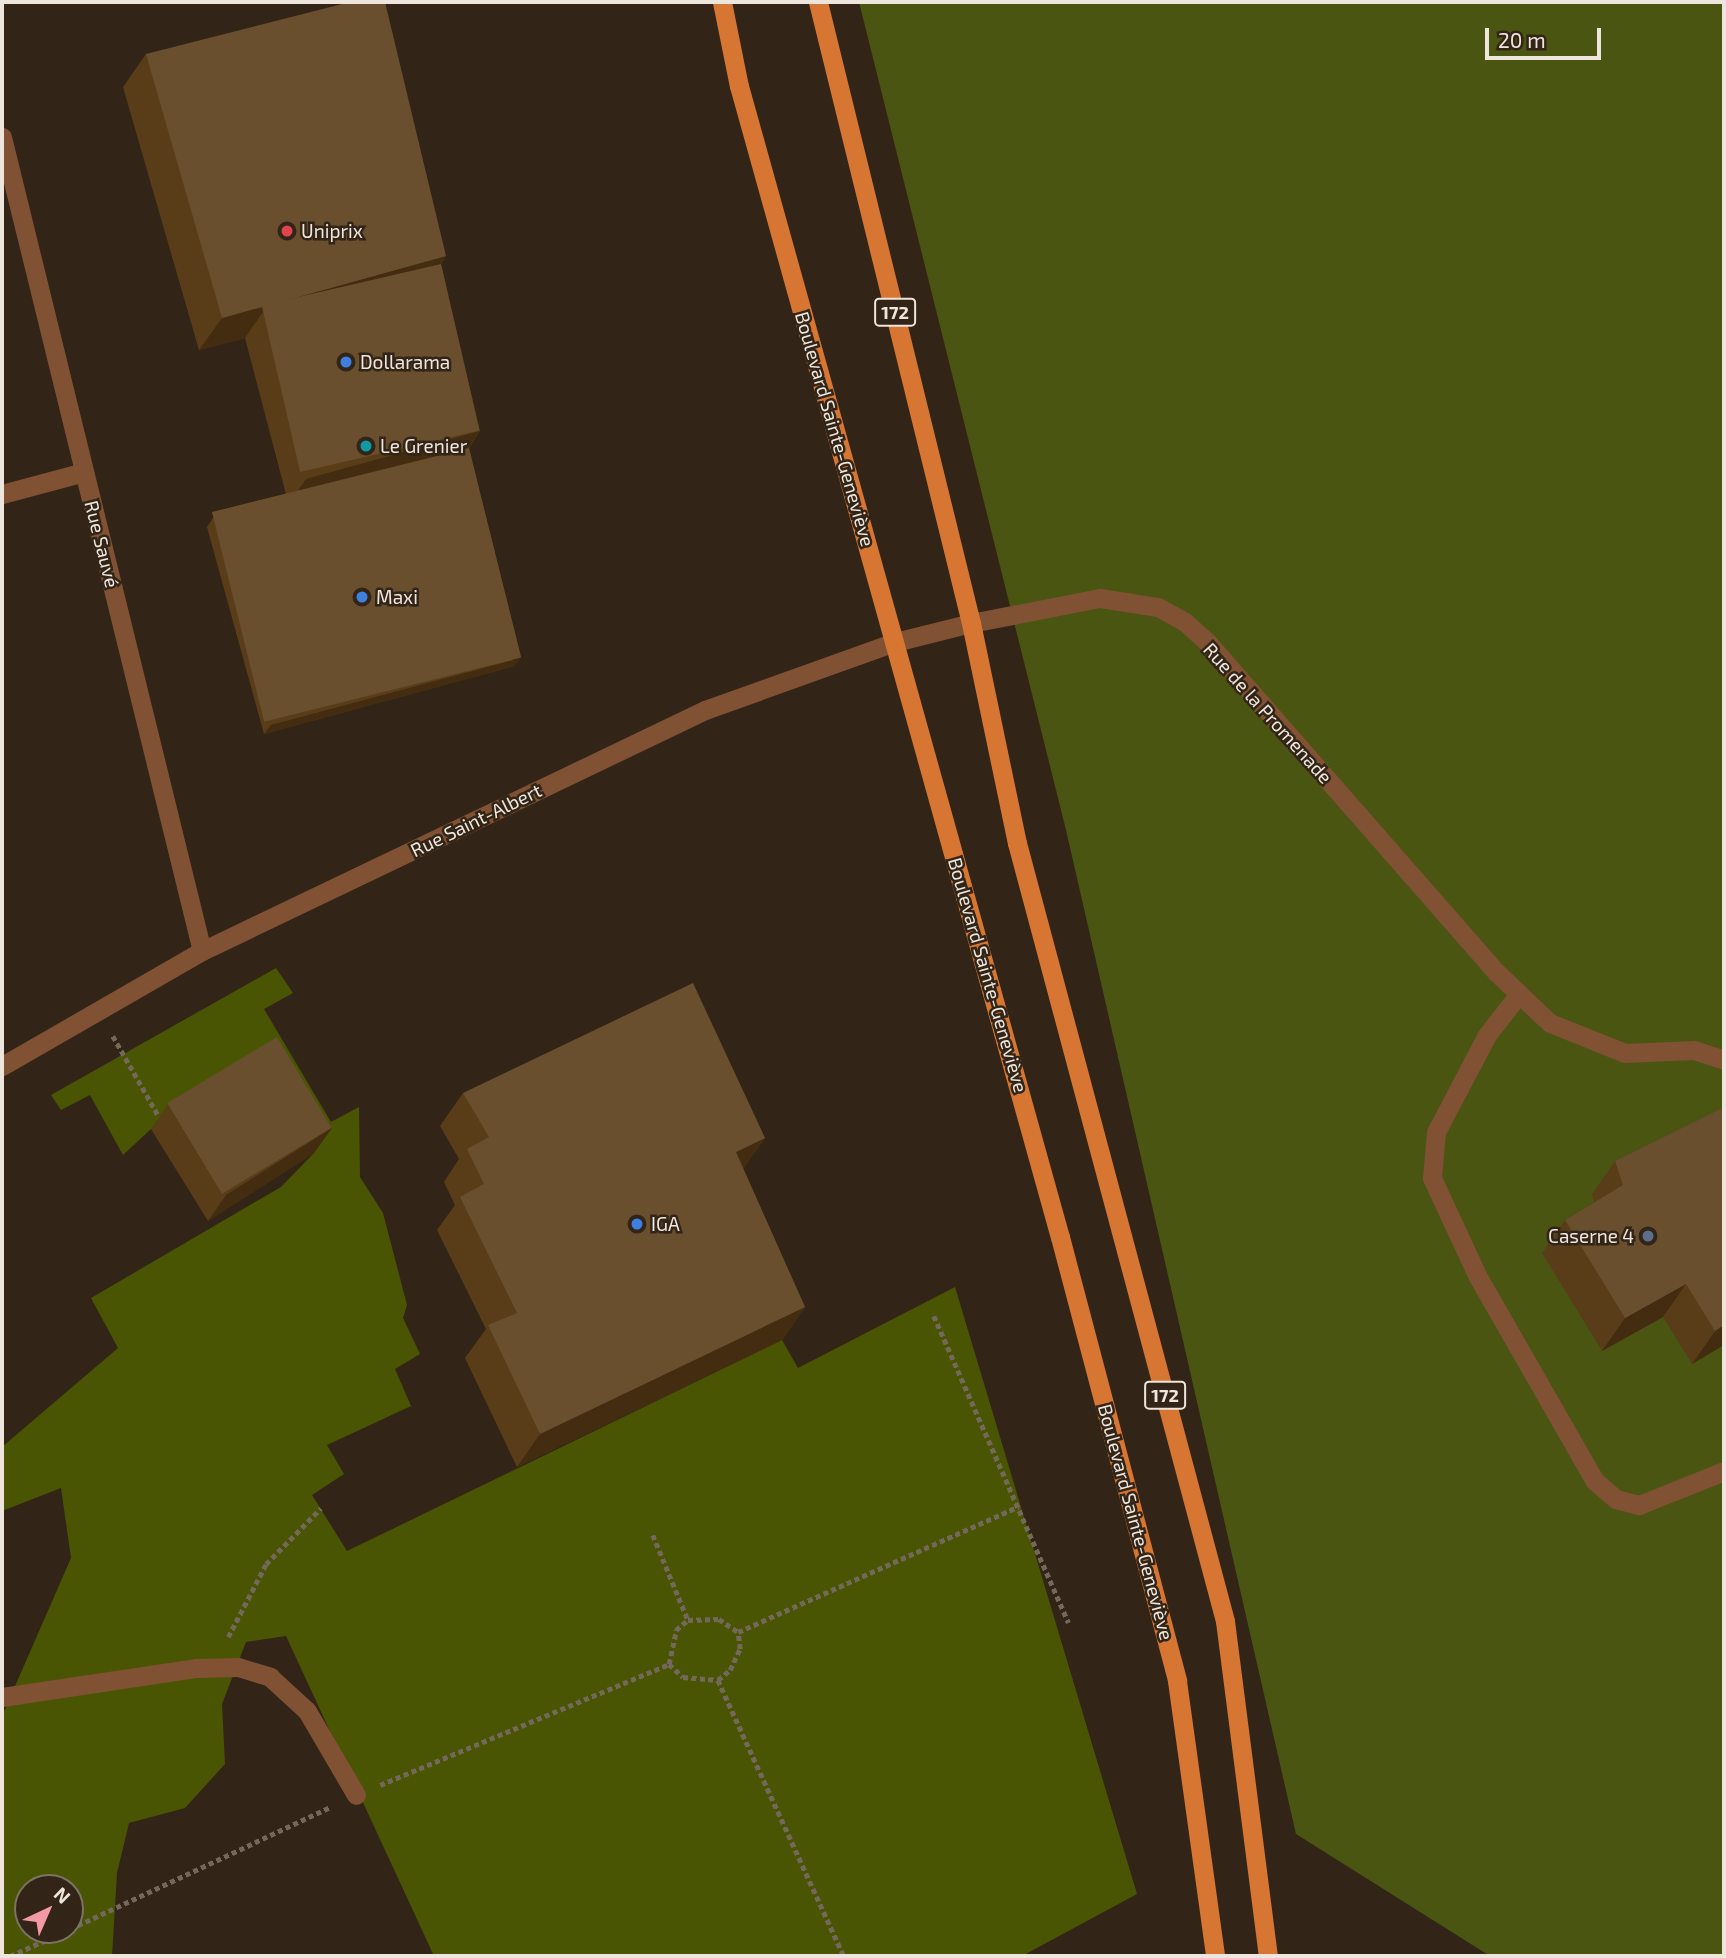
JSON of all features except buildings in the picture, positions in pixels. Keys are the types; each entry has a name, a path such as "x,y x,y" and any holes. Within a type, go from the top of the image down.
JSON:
{"main road":[{"name":"Boulevard Sainte-Geneviève","path":"722,2 739,86 1060,1237 1177,1681 1215,1956"},
{"name":"172","path":"818,2 971,623 1017,844 1225,1621 1268,1956"}],"street":[{"name":"Rue Sauvé","path":"2,137 202,951"},
{"path":"2,494 84,472"},
{"name":"Rue de la Promenade","path":"971,623 1100,597 1158,607 1185,622 1208,643 1496,972 1550,1023 1625,1053 1694,1050 1724,1060"},
{"name":"Rue Saint-Albert","path":"2,1066 202,951 705,710 895,642 971,623"},
{"path":"1519,994 1487,1035 1436,1132 1432,1178 1478,1277 1595,1480 1616,1499 1639,1505 1724,1471"},
{"path":"2,1697 197,1668 238,1667 270,1677 307,1711 356,1795"}],"path":[{"path":"98,1011 162,1122"},
{"path":"934,1316 1069,1623"},
{"path":"738,1632 1018,1507"},
{"path":"197,1668 227,1638 266,1564 321,1508"},
{"path":"653,1535 688,1620"},
{"path":"719,1619 738,1632 740,1649 730,1671 718,1680 682,1677 670,1664 676,1630 688,1620 719,1619"},
{"path":"84,1923 356,1795 670,1664"},
{"path":"718,1680 844,1956"},
{"path":"10,1956 37,1944"}],"green space":[{"path":"859,2 1724,2 1724,1956 1490,1956 1296,1834 1066,830"},
{"path":"276,968 293,993 264,1009 331,1122 359,1107 360,1177 383,1213 407,1305 403,1318 420,1354 395,1369 411,1406 327,1445 344,1474 312,1495 347,1551 782,1340 798,1368 955,1287 1137,1894 1022,1956 434,1956 286,1636 246,1642 222,1704 225,1764 185,1808 129,1823 117,1873 112,1956 2,1956 2,1716 71,1558 61,1488 2,1511 2,1447 118,1348 91,1298 281,1187 314,1153 151,1129 123,1155 90,1095 61,1110 51,1095"}],"place":[{"name":"Uniprix","path":"287,231"},
{"name":"Dollarama","path":"346,362"},
{"name":"Le Grenier","path":"366,446"},
{"name":"Maxi","path":"362,597"},
{"name":"IGA","path":"637,1224"},
{"name":"Caserne 4","path":"1648,1236"}]}
